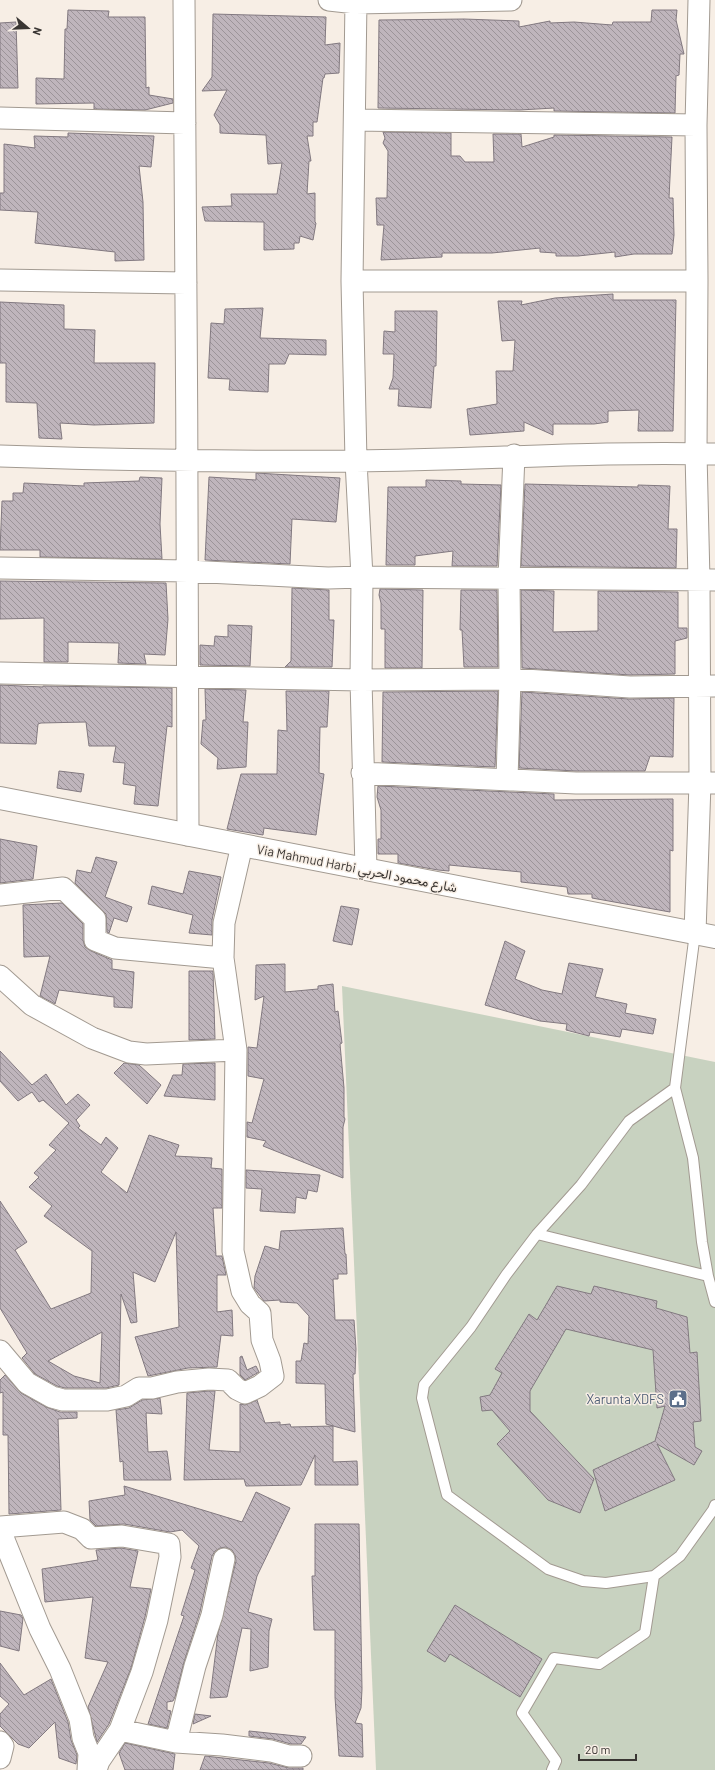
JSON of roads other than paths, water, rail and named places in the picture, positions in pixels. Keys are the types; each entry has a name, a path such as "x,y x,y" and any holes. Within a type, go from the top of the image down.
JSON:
{"street":[{"path":"184,0 186,460 188,571 188,835"},
{"path":"329,0 511,0"},
{"path":"699,0 696,125 697,281 705,453 707,580 708,783 705,935"},
{"path":"356,1 352,281 356,461 362,577 362,773 366,869"},
{"path":"0,118 185,123"},
{"path":"355,120 696,125"},
{"path":"0,280 186,283"},
{"path":"352,281 697,281"},
{"path":"0,456 186,460 356,461 514,455 705,453"},
{"path":"507,780 510,678 509,578 514,455"},
{"path":"0,568 188,571 328,578 707,580"},
{"path":"0,673 361,680 510,678 630,688 707,686"},
{"path":"362,773 576,783 708,783"},
{"name":"Via Mahmud Harbi شارع محمود الحربي","path":"0,798 705,935"},
{"path":"0,1351 27,1383 52,1397 63,1400 108,1400 126,1396 139,1388 152,1388 177,1382 209,1379 228,1380 237,1389 245,1393 260,1386 273,1376 270,1361 262,1340 260,1313 250,1304 242,1290 232,1250 236,1050 223,958 224,923 242,845"},
{"path":"0,895 63,888 95,919 95,940 115,948 223,958"},
{"path":"0,977 32,1005 92,1038 130,1052 146,1054 236,1050"},
{"path":"0,1527 64,1522 82,1529 91,1538 122,1536 168,1544 170,1556 165,1573 157,1620 142,1672 120,1730 99,1761 96,1770"},
{"path":"0,1530 40,1629 60,1670 80,1718 83,1738 89,1753 88,1770"},
{"path":"176,1742 195,1666 212,1615 224,1559"},
{"path":"120,1730 176,1742 222,1745 271,1751 288,1756 301,1756"},
{"path":"0,1742 3,1746 0,1758"}],"lane":[{"path":"705,935 675,1088 693,1158 708,1276 715,1302"},
{"path":"675,1088 629,1121 581,1185 537,1234 506,1275 471,1327 424,1385 422,1398 446,1495 548,1569 584,1581 606,1583 654,1576 680,1556 715,1505"},
{"path":"537,1234 708,1276"},
{"path":"552,1770 556,1761 522,1713 538,1683 554,1658 599,1664 645,1632 654,1576"}],"place":[{"name":"Xarunta XDFS","path":"678,1399"}]}
